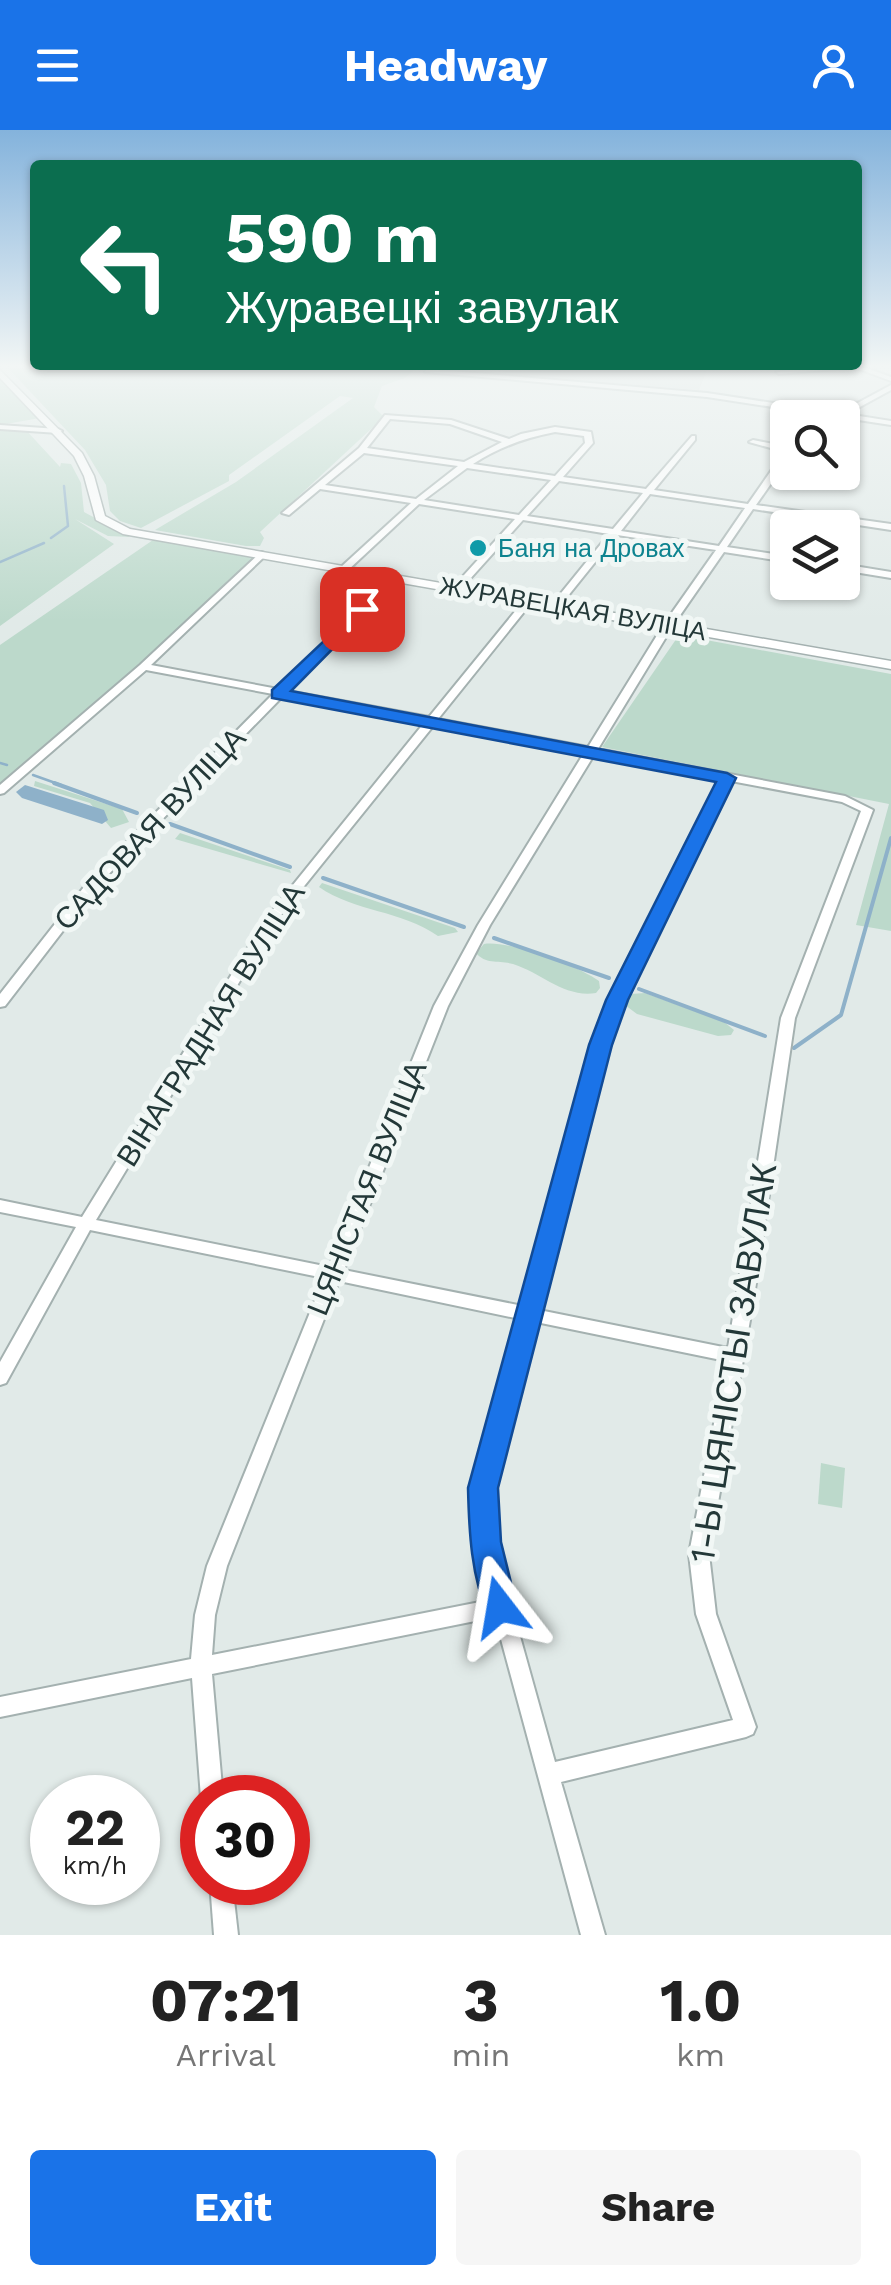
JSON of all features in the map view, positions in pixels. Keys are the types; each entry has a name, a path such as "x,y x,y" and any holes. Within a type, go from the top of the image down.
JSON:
{"street":[{"name":"ЖУРАВЕЦКАЯ ВУЛІЦА","path":"73,452 87,472 100,518 127,532 891,665"},
{"path":"286,513 359,452"},
{"path":"377,452 891,527"},
{"path":"344,568 462,465 487,452"},
{"path":"458,588 580,452"},
{"path":"556,605 681,452"},
{"name":"ЦЯНІСТАЯ ВУЛІЦА","path":"210,1775 201,1666 206,1615 224,1545 454,978 668,624 784,452"},
{"path":"318,486 770,556"},
{"path":"0,791 144,667 261,555"},
{"path":"860,571 891,575"},
{"name":"САДОВАЯ ВУЛІЦА","path":"0,1003 95,881 394,577"},
{"name":"ВІНАГРАДНАЯ ВУЛІЦА","path":"0,1378 87,1222 271,920 529,600"},
{"path":"144,667 727,778 612,1013 483,1488 485,1542 500,1607 593,1935"},
{"name":"1-Ы ЦЯНІСТЫ ЗАВУЛАК","path":"548,1774 746,1727 706,1614 699,1574 702,1534 735,1356 790,1008 867,817 864,807 851,800 727,778"},
{"path":"0,1206 735,1356"},
{"path":"0,1707 500,1607"},
{"path":"223,1905 226,1935"}],"green space":[{"path":"0,452 46,452 60,467 61,463 71,464 81,483 84,512 130,537 108,536 75,519 114,544 0,626"},
{"path":"86,452 261,452 229,475 229,481 141,528 120,521 110,511 106,485"},
{"path":"277,452 346,452 260,532 264,538 260,546 155,530"},
{"path":"153,540 254,557 136,667 0,784 0,645"},
{"path":"679,635 891,674 891,931 856,925 889,804 602,747"},
{"path":"35,781 122,809 129,822 111,828 90,803 34,786"},
{"path":"180,833 290,870 291,873 175,839"},
{"path":"322,883 458,932 438,936 409,921 348,902 319,887"},
{"path":"484,944 510,946 560,962 599,981 600,988 596,993 574,992 524,968 484,959 476,953"},
{"path":"645,993 724,1022 734,1030 731,1035 718,1036 637,1014 625,1005 631,994"},
{"path":"821,1463 845,1468 842,1508 818,1504"}],"water":[{"path":"25,785 104,810 108,820 102,824 22,798 16,792"}],"waterway":[{"path":"51,538 68,526 64,486"},
{"path":"0,562 44,543"},
{"path":"0,763 7,765"},
{"path":"33,775 61,785"},
{"path":"54,783 137,813"},
{"path":"170,824 290,867"},
{"path":"794,1048 841,1015 891,838"},
{"path":"323,878 464,927"},
{"path":"494,938 609,978"},
{"path":"639,989 765,1036"}],"place":[{"name":"Баня на Дровах","path":"478,548"}],"route":[{"path":"362,609 278,694 727,778 617,1000 601,1045 483,1488 485,1542 500,1607"}]}
